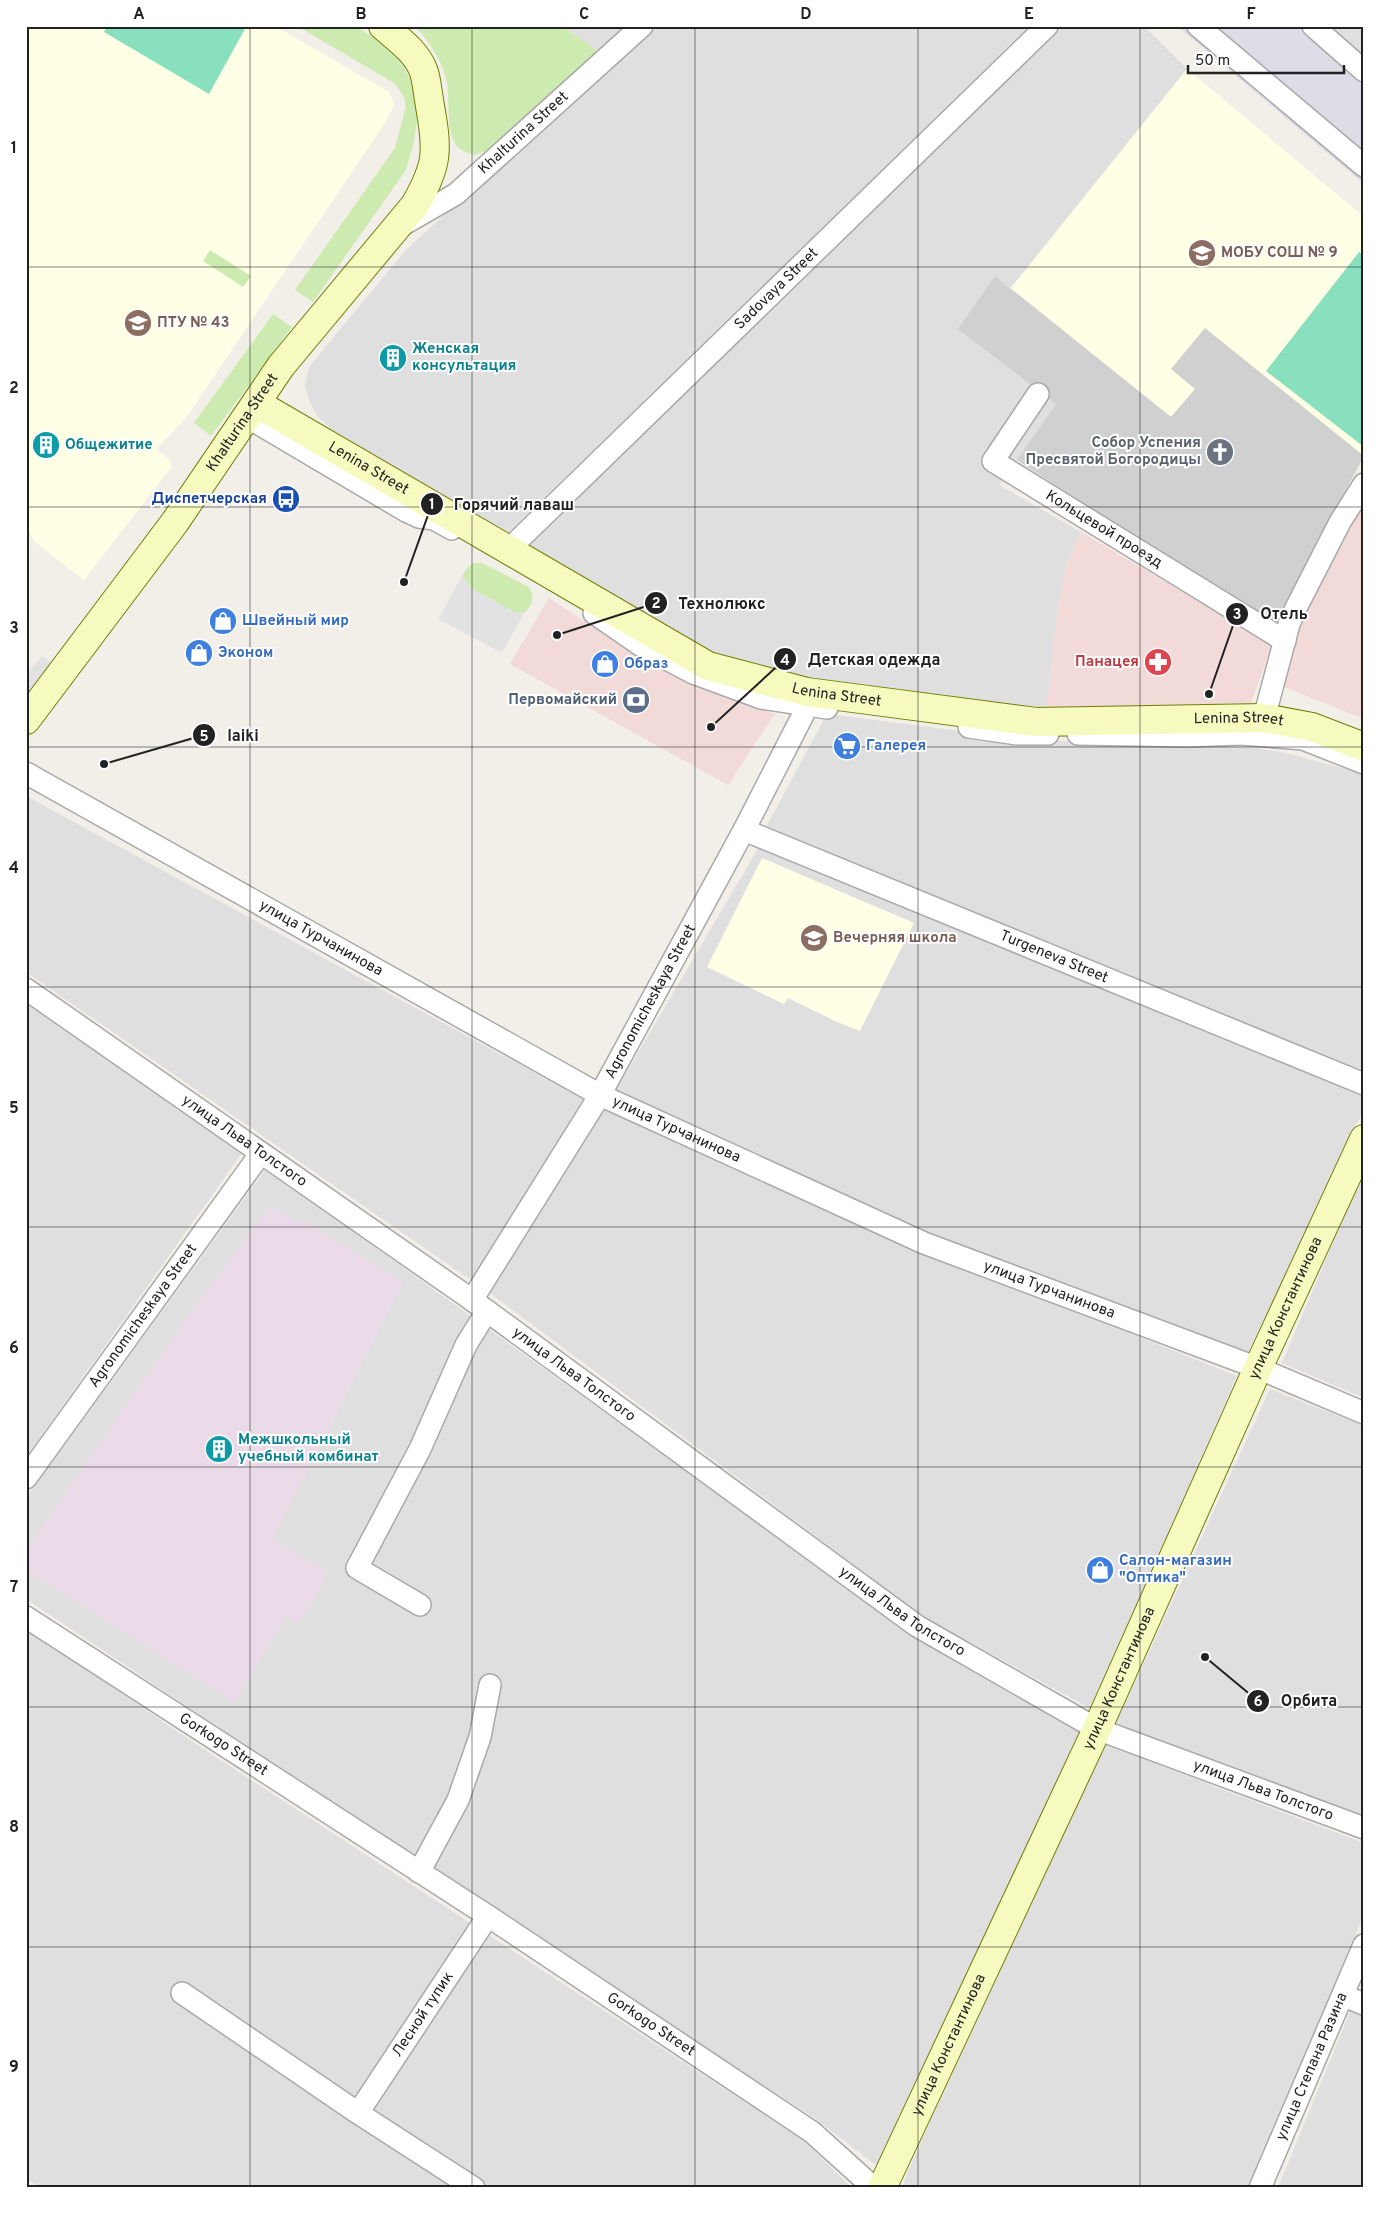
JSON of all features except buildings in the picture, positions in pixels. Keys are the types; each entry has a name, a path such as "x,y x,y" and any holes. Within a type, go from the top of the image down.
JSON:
{"street":[{"name":"Khalturina Street","path":"26,720 175,522 281,366 415,205 430,179 435,155 435,137 424,71 409,48 383,26"},
{"name":"Khalturina Street","path":"396,228 456,194 642,26"},
{"name":"Sadovaya Street","path":"507,550 1047,26"},
{"path":"1198,26 1364,166"},
{"path":"1313,26 1364,71"},
{"name":"Кольцевой проезд","path":"1038,394 993,461 1284,641"},
{"name":"Lenina Street","path":"252,410 507,550 708,666 806,698 1036,722 1264,718 1312,728 1364,747"},
{"path":"252,410 406,511 419,517 434,519 550,583 642,646 693,673 761,698 806,698 1017,734 1188,736 1240,734 1303,739 1364,762"},
{"path":"1264,718 1284,641 1296,608 1340,522 1364,484"},
{"name":"Agronomicheskaya Street","path":"479,1306 600,1095 744,830 803,715 806,698"},
{"name":"улица Турчанинова","path":"26,773 600,1095 924,1243 1258,1368 1364,1413"},
{"name":"Turgeneva Street","path":"744,830 1364,1084"},
{"name":"улица Льва Толстого","path":"26,989 479,1306 917,1626 1097,1729 1364,1828"},
{"name":"улица Константинова","path":"882,2188 1097,1729 1258,1368 1364,1139"},
{"name":"Agronomicheskaya Street","path":"26,1478 261,1153"},
{"path":"420,1605 357,1568 420,1450 466,1345 479,1306"},
{"name":"Gorkogo Street","path":"26,1617 488,1916 812,2132 874,2188"},
{"path":"419,1872 458,1800 480,1737 490,1686"},
{"name":"Лесной тупик","path":"358,2113 488,1916"},
{"name":"улица Степана Разина","path":"1260,2188 1344,1996 1364,1945"},
{"path":"182,1993 358,2113 474,2188"},
{"path":"1344,1996 1364,2004"}],"shaded area":[{"name":"ПТУ № 43","path":"26,26 275,26 389,92 394,105 385,123 185,419 156,449 169,459 172,466 84,580 34,541 26,525"},
{"path":"562,26 627,26 599,52"},
{"path":"649,26 1035,26 507,533 330,428 317,416 309,400 305,385 309,367 405,251"},
{"path":"1056,26 1144,26 1187,69 1011,288 995,277 1056,405 999,485 1081,532 1066,566 1056,621 1047,709 925,702 718,663 525,546"},
{"path":"1177,26 1299,26 1364,84 1364,184"},
{"path":"1331,26 1364,26 1364,56"},
{"name":"МОБУ СОШ № 9","path":"1187,69 1364,217 1364,456 1254,368 1172,369 1195,389 1171,417 1011,288"},
{"path":"995,276 1171,417 1195,389 1171,369 1205,328 1364,456 1272,628 1017,460 1056,404 958,329"},
{"path":"1364,494 1364,719 1277,684 1288,640"},
{"path":"1081,532 1272,645 1251,703 1047,709 1056,621 1066,566"},
{"path":"462,576 472,589 516,613 525,612 502,653 438,619"},
{"path":"549,598 606,635 686,681 775,714 728,785 510,664"},
{"path":"42,656 53,664 26,698 26,675"},
{"path":"827,714 1032,740 1255,748 1286,753 1364,774 1364,1078 764,831"},
{"path":"26,796 583,1099 475,1283 26,972"},
{"path":"759,847 1189,1024 1364,1093 1364,1109 1248,1352 927,1234 615,1092"},
{"name":"Вечерняя школа","path":"762,858 914,923 860,1031 788,998 784,1004 707,967"},
{"path":"26,1004 242,1153 26,1457"},
{"path":"602,1105 919,1249 1237,1376 1091,1709 924,1617 490,1293"},
{"path":"266,1169 913,1634 1080,1731 877,2166 812,2116 473,1897 26,1599 26,1498"},
{"path":"1364,1169 1364,1398 1282,1363"},
{"path":"270,1206 298,1224 302,1220 403,1283 273,1539 329,1573 299,1623 286,1616 235,1702 26,1570 26,1551 175,1334"},
{"path":"1270,1389 1364,1426 1364,1822 1256,1782 1116,1723"},
{"path":"26,1628 190,1740 804,2141 852,2188 41,2188 26,2179"},
{"path":"1105,1745 1364,1843 1364,1912 1335,1991 1251,2188 905,2188 904,2181 924,2135"},
{"path":"1352,2007 1364,2012 1364,2188 1278,2188"}],"green space":[{"path":"107,26 246,27 209,94 104,32"},
{"path":"297,26 355,26 378,40 399,60 411,80 419,107 414,142 406,170 313,302 295,290 395,148 406,107 404,96 394,83"},
{"path":"415,26 562,26 599,52 492,149 474,155 460,149 451,135 445,75 433,49"},
{"path":"210,250 251,276 243,287 203,261"},
{"path":"1359,252 1364,255 1364,447 1266,371"},
{"path":"273,314 292,327 211,436 194,423"},
{"path":"474,563 482,563 529,587 532,597 528,609 525,612 516,613 472,589 462,576 467,568"}],"place":[{"name":"МОБУ СОШ № 9","path":"1202,253"},
{"name":"ПТУ № 43","path":"138,323"},
{"name":"Женская консультация","path":"393,358"},
{"name":"Общежитие","path":"46,445"},
{"name":"Собор Успения Пресвятой Богородицы","path":"1220,452"},
{"name":"Диспетчерская","path":"286,499"},
{"name":"Горячий лаваш","path":"404,582"},
{"name":"Швейный мир","path":"223,621"},
{"name":"Технолюкс","path":"557,635"},
{"name":"Эконом","path":"199,653"},
{"name":"Панацея","path":"1158,662"},
{"name":"Образ","path":"605,664"},
{"name":"Отель","path":"1209,694"},
{"name":"Первомайский","path":"636,700"},
{"name":"Детская одежда","path":"711,727"},
{"name":"Галерея","path":"847,746"},
{"name":"laiki","path":"104,764"},
{"name":"Вечерняя школа","path":"814,938"},
{"name":"Межшкольный учебный комбинат","path":"219,1449"},
{"name":"Салон-магазин \"Оптика\"","path":"1100,1570"},
{"name":"Орбита","path":"1205,1657"}]}
